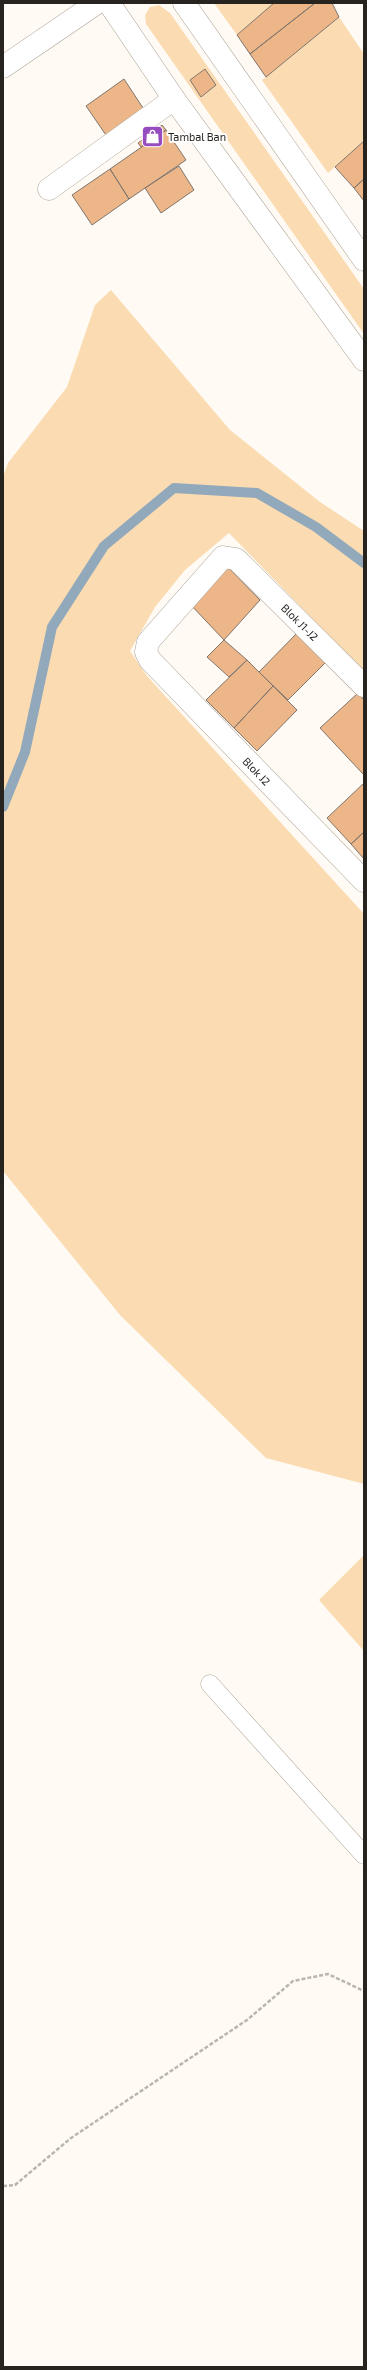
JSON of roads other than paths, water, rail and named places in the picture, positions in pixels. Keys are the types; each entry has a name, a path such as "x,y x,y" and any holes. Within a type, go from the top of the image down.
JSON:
{"street":[{"path":"3,67 97,3"},
{"path":"109,3 174,99 364,360"},
{"path":"184,3 364,260"},
{"path":"49,189 174,99"},
{"name":"Blok J1-J2","path":"150,660 146,652 148,642 223,557 236,559 364,686"},
{"name":"Blok J2","path":"150,660 364,882"}],"lane":[{"path":"210,1684 364,1855"}],"waterway":[{"path":"3,807 25,752 52,627 104,546 174,488 257,493 316,527 364,563"}],"place":[{"name":"Tambal Ban","path":"152,136"}]}
